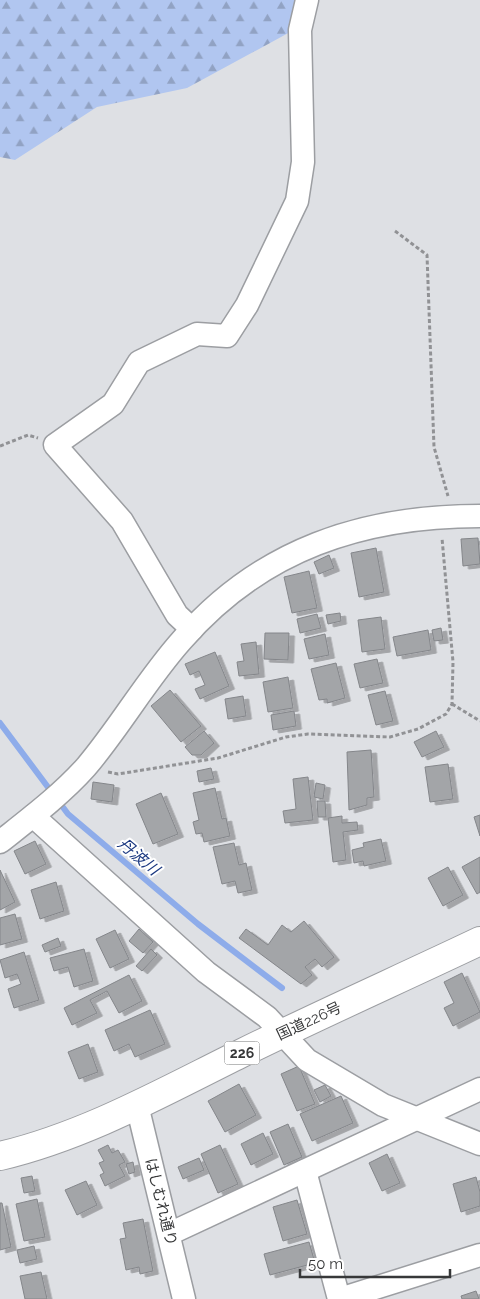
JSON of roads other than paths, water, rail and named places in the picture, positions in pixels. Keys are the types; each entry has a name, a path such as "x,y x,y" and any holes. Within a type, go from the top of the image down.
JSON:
{"highway":[{"name":"国道226号","path":"0,1156 61,1137 137,1105 282,1033 480,942"}],"street":[{"path":"192,629 177,615 122,521 55,445 113,404 139,362 197,334 228,336 247,305 297,202 303,162 300,30 307,0"},
{"path":"0,842 36,813 85,767 192,629 220,602 252,578 290,555 332,537 382,523 446,516 480,516"},
{"path":"36,813 206,972 267,1017 307,1060 383,1105 480,1144"},
{"path":"169,1234 480,1089"},
{"name":"はしむれ通り","path":"137,1105 169,1234 178,1298"},
{"path":"305,1171 340,1299 480,1255"}],"waterway":[{"name":"丹波川","path":"0,723 68,814 198,924 282,988"}]}
